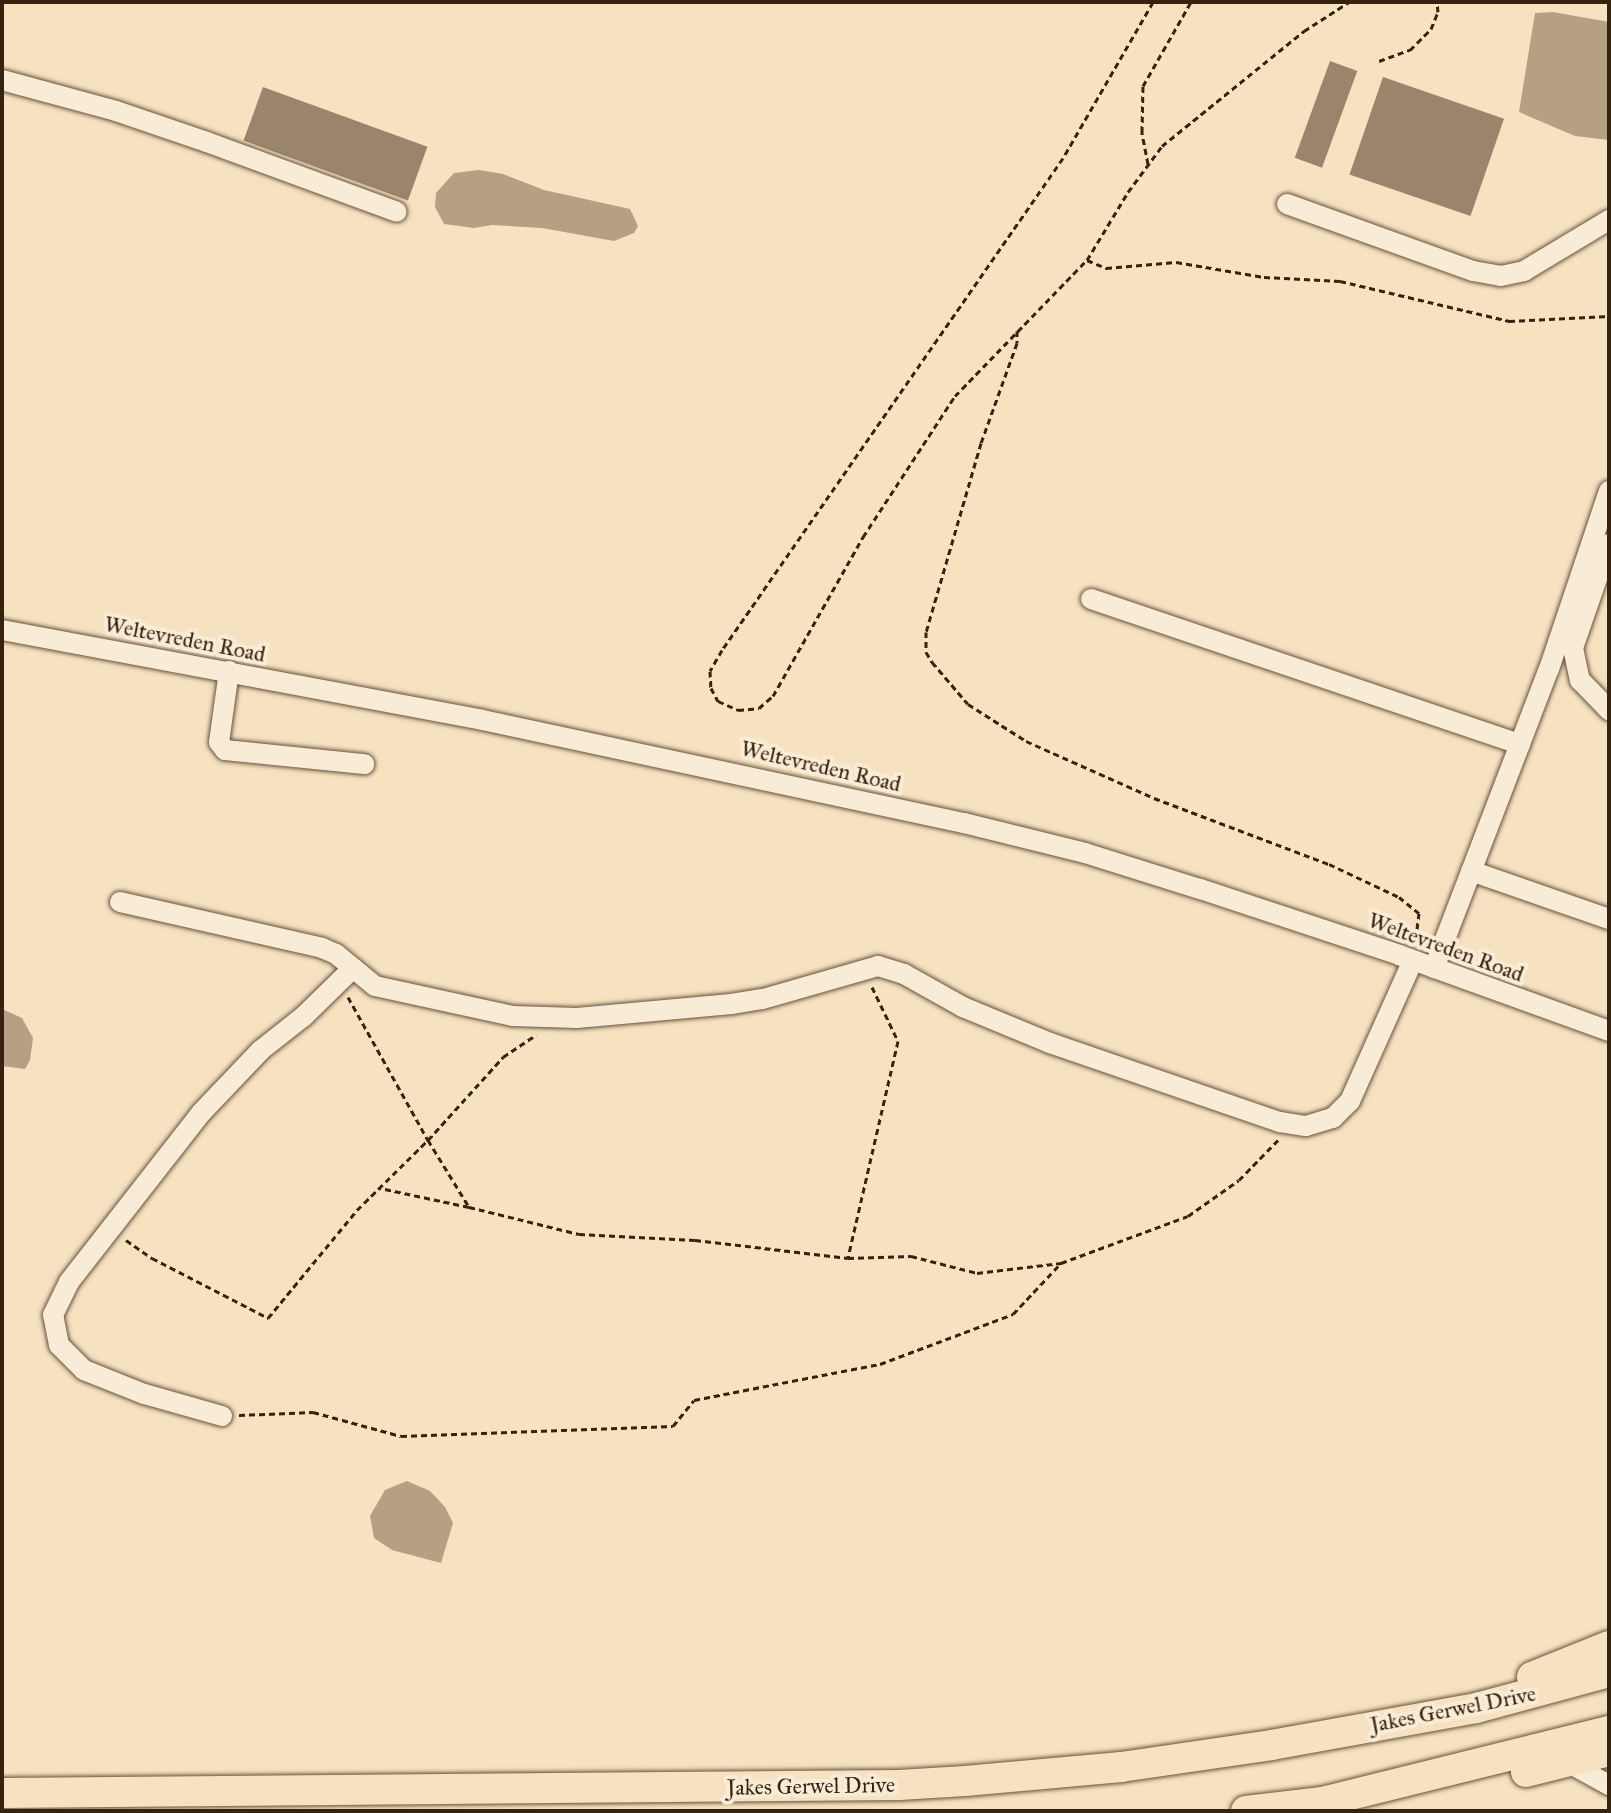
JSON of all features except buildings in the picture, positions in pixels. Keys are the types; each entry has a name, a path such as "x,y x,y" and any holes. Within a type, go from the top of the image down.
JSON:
{"highway":[{"path":"1382,1724 1494,1691 1609,1646"},
{"name":"Jakes Gerwel Drive","path":"2,1793 899,1785 1121,1767 1476,1708 1609,1672"},
{"path":"1335,1804 1609,1731"},
{"path":"1246,1811 1335,1804 1461,1785 1569,1763 1609,1751"}],"street":[{"path":"2,80 181,133 397,212"},
{"path":"1287,204 1473,271 1501,276 1524,271 1609,220"},
{"path":"1434,968 1520,744 1609,491"},
{"path":"1609,544 1573,648 1580,680 1609,710"},
{"path":"1091,599 1520,744"},
{"name":"Weltevreden Road","path":"2,630 229,671 723,769 964,823 1114,862 1413,960 1609,1031"},
{"path":"229,671 219,742 225,750 364,764"},
{"path":"1471,871 1609,919"},
{"path":"120,902 322,948 375,986 513,1016 559,1019 752,1001 878,966 904,974 963,1007 1050,1043 1293,1125 1306,1126 1333,1118 1350,1101 1413,960"},
{"path":"222,1416 84,1370 59,1345 53,1315 60,1297 110,1228 227,1084 353,968"},
{"path":"1569,1763 1609,1785"}],"path":[{"path":"1153,2 1063,158 722,650 710,671 711,688 718,701 738,710 759,708 773,696 814,618 909,461 955,396 1087,260 1162,146 1237,82 1304,31 1349,2"},
{"path":"1148,164 1142,132 1143,86 1191,2"},
{"path":"1379,61 1410,50 1431,29 1438,12 1437,2"},
{"path":"1087,260 1106,268 1176,262 1264,277 1340,281 1509,321 1609,316"},
{"path":"1017,330 1017,343 981,443 926,632 926,652 932,662 968,704 1026,741 1154,798 1329,864 1399,897 1419,913 1413,960"},
{"path":"848,1258 898,1041 866,967"},
{"path":"338,985 357,1008 379,1059 469,1207"},
{"path":"110,1228 152,1258 268,1318 357,1210 428,1140 503,1057 559,1019"},
{"path":"380,1188 579,1234 695,1240 848,1258 911,1256 977,1273 1061,1263 1188,1216 1239,1180 1293,1125"},
{"path":"222,1416 313,1412 401,1436 673,1426 694,1400 880,1364 1013,1314 1061,1263"}],"shaded area":[{"path":"1553,12 1609,22 1609,140 1575,136 1519,112 1535,13"},
{"path":"479,170 503,174 544,190 630,209 638,226 634,233 614,241 542,228 492,225 474,228 444,224 435,207 436,193 454,173"},
{"path":"2,1009 22,1018 33,1038 30,1060 25,1069 2,1066"},
{"path":"407,1481 430,1491 445,1507 453,1523 441,1563 392,1550 374,1538 370,1516 385,1490"}]}
